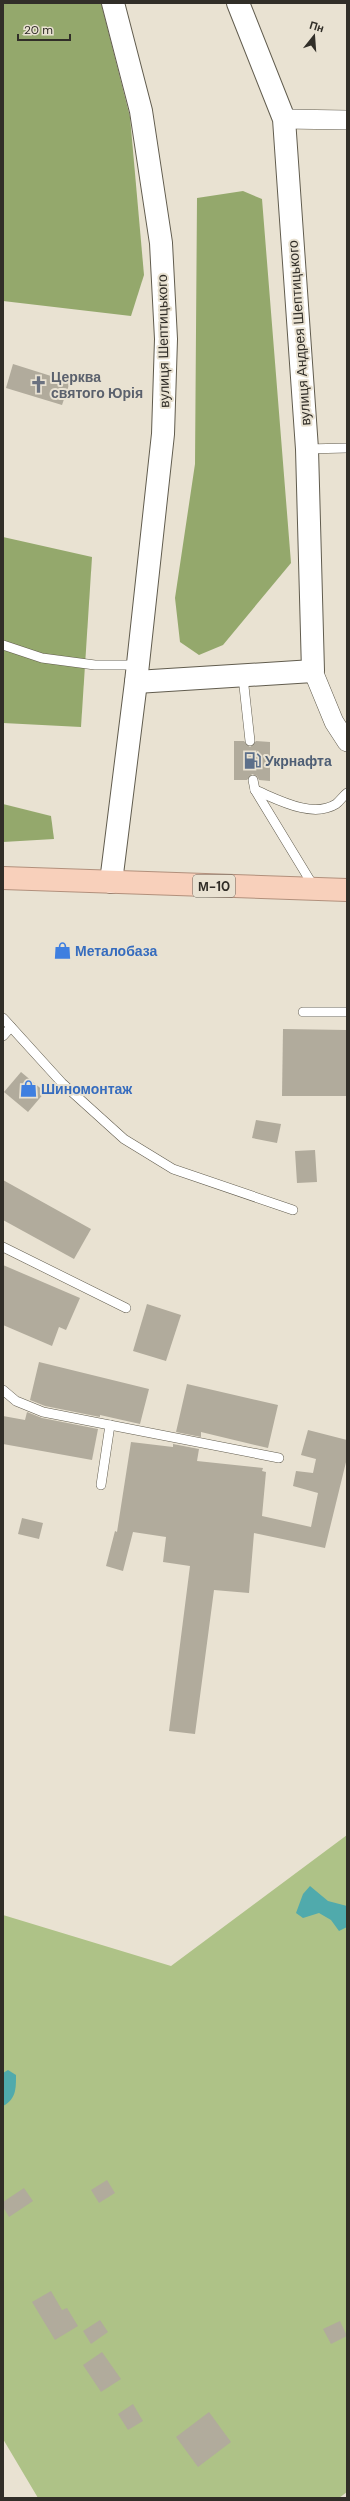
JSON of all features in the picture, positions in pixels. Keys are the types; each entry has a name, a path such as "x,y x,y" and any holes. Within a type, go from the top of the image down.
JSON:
{"highway":[{"name":"М-10","path":"3,878 347,890"}],"street":[{"name":"вулиця Шептицького","path":"111,882 137,674 163,434 166,339 161,243 141,110 113,3"},
{"name":"вулиця Андрея Шептицького","path":"238,3 284,119 307,449 313,671"},
{"path":"284,119 347,120"},
{"path":"137,674 243,677 313,671 334,722 347,742"}],"lane":[{"path":"307,449 347,448"},
{"path":"3,645 42,658 95,665 137,674"},
{"path":"243,677 250,741"},
{"path":"253,780 254,790 316,890"},
{"path":"254,790 291,804 315,809 335,804 347,793"},
{"path":"303,1012 347,1012"},
{"path":"3,1018 62,1082 124,1139 173,1169 293,1210"},
{"path":"3,1036 11,1027"},
{"path":"3,1246 126,1308"},
{"path":"3,1390 16,1401 43,1412 279,1458"},
{"path":"101,1485 110,1425"}],"green space":[{"path":"3,3 101,3 130,117 144,275 131,316 3,301"},
{"path":"243,191 262,199 291,563 223,645 199,655 180,642 175,598 195,464 197,198"},
{"path":"3,537 92,557 81,727 3,723"},
{"path":"3,804 51,816 54,839 3,842"},
{"path":"347,1835 347,2492 339,2498 38,2498 3,2439 3,1915 171,1966"}],"water":[{"path":"310,1886 328,1901 347,1906 347,1927 339,1931 331,1920 319,1913 303,1918 296,1913 303,1894"},
{"path":"8,2070 16,2075 15,2089 11,2100 3,2106 3,2073"}],"building":[{"name":"Церква святого Юрія","path":"13,364 70,382 62,405 6,388"},
{"name":"Укрнафта","path":"234,741 244,741 250,747 256,741 270,742 270,781 259,780 257,776 252,774 247,780 234,780"},
{"path":"283,1029 347,1030 347,1096 282,1096"},
{"path":"21,1072 45,1092 28,1112 4,1092"},
{"path":"256,1120 281,1124 277,1143 252,1138"},
{"path":"315,1150 317,1182 297,1183 295,1151"},
{"path":"3,1180 91,1229 74,1259 3,1220"},
{"path":"3,1265 80,1298 66,1330 59,1327 52,1346 3,1325"},
{"path":"147,1304 181,1315 166,1361 133,1351"},
{"path":"39,1362 149,1389 140,1424 100,1415 100,1417 45,1406 30,1400"},
{"path":"187,1384 278,1405 268,1448 201,1432 201,1437 176,1432"},
{"path":"27,1412 42,1418 98,1429 92,1460 3,1444 3,1416 25,1420"},
{"path":"308,1430 347,1440 347,1458 325,1548 254,1533 249,1593 214,1590 195,1734 169,1731 190,1566 163,1562 166,1537 133,1532 123,1571 106,1566 115,1531 117,1532 131,1442 173,1447 173,1444 199,1449 197,1461 263,1468 262,1471 266,1472 262,1516 311,1527 318,1493 293,1486 296,1471 313,1473 316,1459 301,1455"},
{"path":"22,1518 43,1523 39,1539 18,1534"},
{"path":"107,2180 115,2193 99,2203 91,2190"},
{"path":"24,2188 33,2201 9,2217 3,2207 3,2202"},
{"path":"51,2291 62,2310 67,2308 78,2326 55,2340 32,2302"},
{"path":"100,2320 108,2332 91,2344 83,2331"},
{"path":"340,2321 347,2336 331,2344 323,2329"},
{"path":"102,2352 121,2379 101,2392 83,2365"},
{"path":"133,2404 143,2421 128,2430 118,2414"},
{"path":"209,2412 231,2442 198,2467 176,2437"}],"place":[{"name":"Церква святого Юрія","path":"38,385"},
{"name":"Укрнафта","path":"252,761"},
{"name":"Металобаза","path":"62,951"},
{"name":"Шиномонтаж","path":"28,1089"}]}
